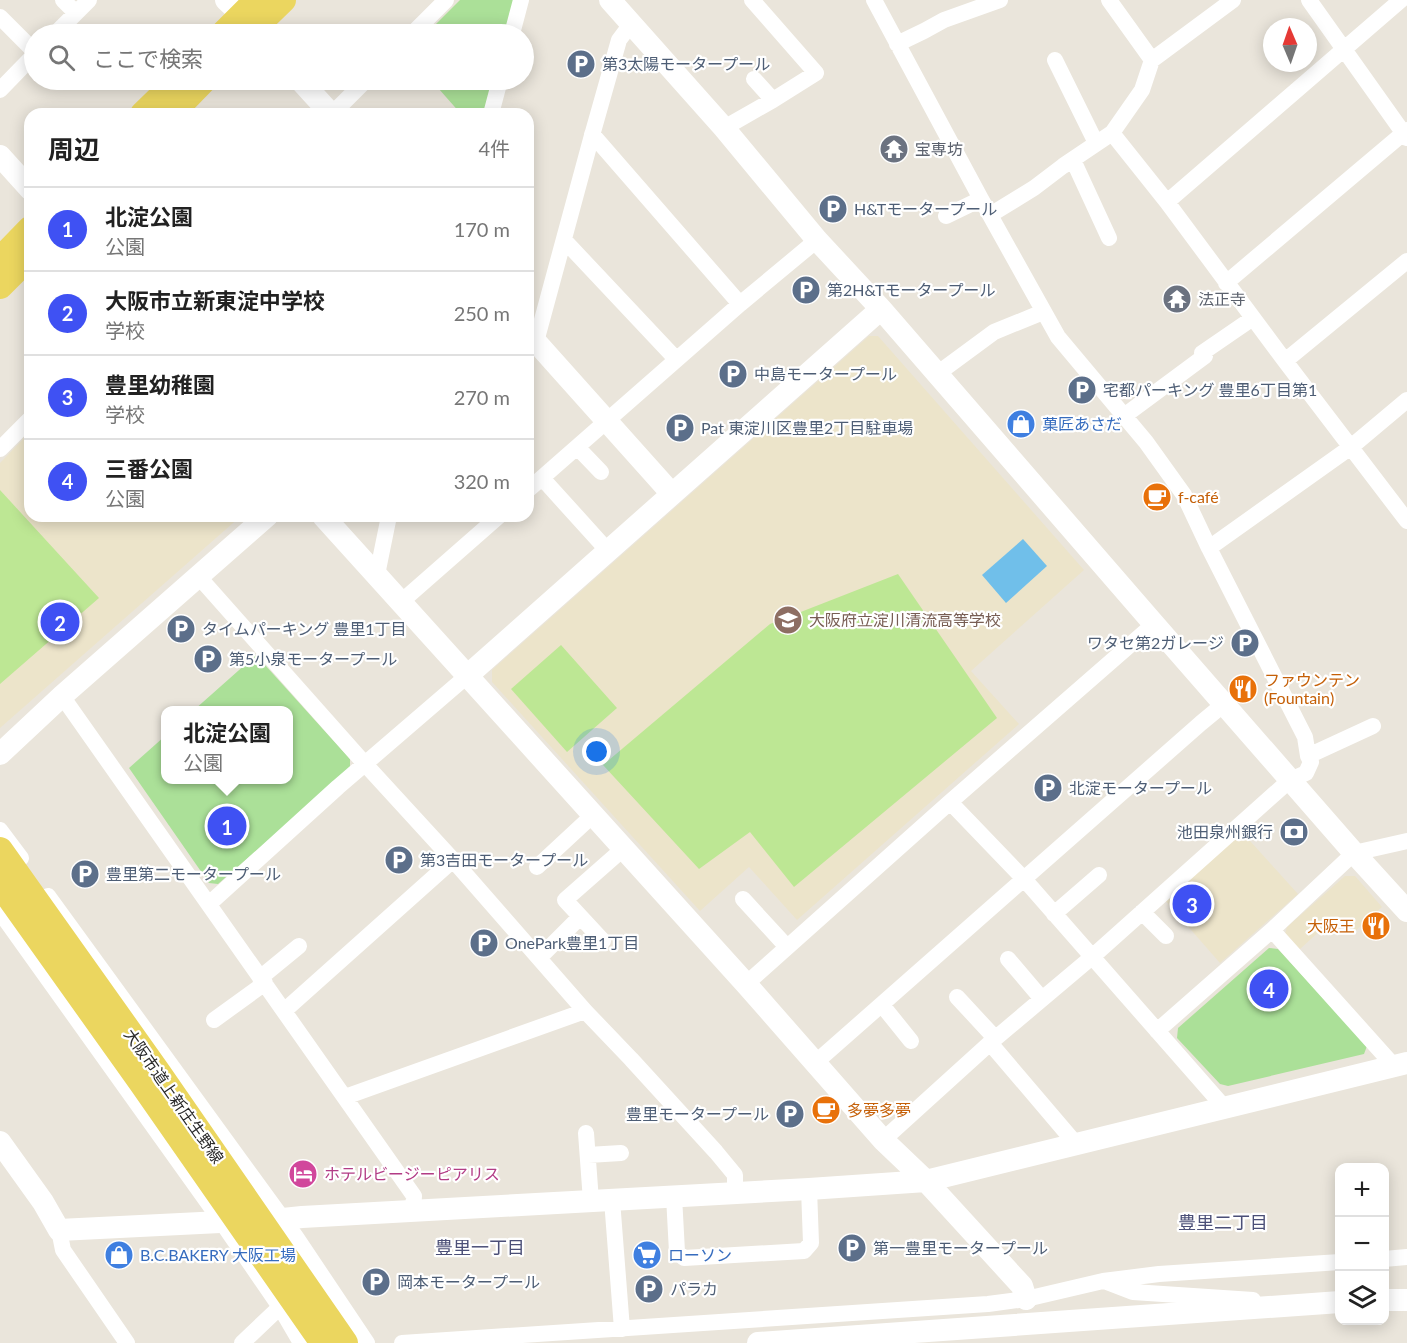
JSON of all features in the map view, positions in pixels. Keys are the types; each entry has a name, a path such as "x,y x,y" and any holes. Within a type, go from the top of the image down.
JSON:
{"main road":[{"path":"248,19 283,0"},
{"path":"149,108 168,90"},
{"path":"177,108 194,90"},
{"path":"0,260 24,236"},
{"path":"0,286 24,262"},
{"name":"大阪市道上新庄生野線","path":"0,850 323,1343"},
{"name":"大阪市道上新庄生野線","path":"0,884 149,1076 345,1343"}],"street":[{"path":"63,0 76,13"},
{"path":"65,24 89,0"},
{"path":"421,24 446,0"},
{"path":"515,24 521,0"},
{"path":"724,128 816,73 752,0"},
{"path":"874,0 1058,337 1146,442 1184,495 1305,737 1311,762 1305,773 1290,780 1092,957 992,1040 883,1140"},
{"path":"897,44 944,20 1000,0"},
{"path":"1109,0 1152,60"},
{"path":"990,215 1034,188 1112,133 1142,90 1152,60 1233,0"},
{"path":"1226,282 1406,134 1309,0"},
{"path":"1167,202 1401,0"},
{"path":"621,8 817,240 881,309 1290,780 1407,911"},
{"path":"534,332 564,240 620,40 621,8"},
{"path":"0,17 24,42"},
{"path":"1055,60 1096,143"},
{"path":"0,90 24,64"},
{"path":"754,79 773,100"},
{"path":"309,90 326,108"},
{"path":"338,108 356,90"},
{"path":"493,108 497,90"},
{"path":"1112,133 1167,202 1407,521"},
{"path":"592,134 740,304"},
{"path":"0,156 24,182"},
{"path":"1073,160 1109,238"},
{"path":"946,216 981,199"},
{"path":"564,240 676,359"},
{"path":"534,485 676,359 817,240"},
{"path":"1285,361 1407,261"},
{"path":"209,904 881,309"},
{"path":"937,374 994,332 1043,312"},
{"path":"1124,416 1205,356 1202,353 1253,318"},
{"path":"534,340 672,494"},
{"path":"1209,548 1352,447 1407,400"},
{"path":"0,449 24,425"},
{"path":"577,447 601,472"},
{"path":"542,478 608,551"},
{"path":"0,754 62,696 260,522"},
{"path":"328,522 746,984 883,1140 926,1181 1022,1286 1026,1299"},
{"path":"377,575 388,522"},
{"path":"401,602 492,522"},
{"path":"199,577 585,1011 735,1175 735,1192"},
{"path":"746,984 1154,624"},
{"path":"62,696 414,1196 414,1210"},
{"path":"815,1064 1224,704"},
{"path":"1308,756 1373,726"},
{"path":"950,802 1024,879 1224,1107"},
{"path":"537,867 593,815"},
{"path":"0,830 283,1219 367,1343"},
{"path":"1157,1031 1272,930 1354,853 1407,841"},
{"path":"603,941 565,900 623,849"},
{"path":"284,1011 453,860"},
{"path":"1054,914 1100,875"},
{"path":"743,899 787,947"},
{"path":"0,912 221,1221 302,1343"},
{"path":"1142,912 1166,936"},
{"path":"538,958 580,917"},
{"path":"1272,930 1401,1064"},
{"path":"214,1020 299,946"},
{"path":"1008,959 1042,999"},
{"path":"957,997 1076,1144"},
{"path":"882,1005 911,1041"},
{"path":"345,1097 585,1011"},
{"path":"59,1230 926,1181 1401,1064"},
{"path":"586,1133 588,1155 601,1200 622,1329"},
{"path":"0,1142 43,1202 59,1230 63,1250 127,1343"},
{"path":"588,1155 621,1153"},
{"path":"674,1196 676,1252 684,1258 695,1258 804,1251 811,1243 809,1189"},
{"path":"1389,1259 1407,1257"},
{"path":"402,1343 988,1304 1026,1299 1103,1281 1159,1274 1335,1262"},
{"path":"1103,1281 1133,1292 1251,1300 1278,1306"},
{"path":"1389,1300 1407,1300"},
{"path":"758,1343 1335,1302"},
{"path":"242,1343 279,1307"}],"shaded area":[{"name":"大阪府立淀川清流高等学校","path":"869,336 878,336 1084,570 971,671 1019,724 797,920 749,867 700,911 492,682 492,670"},
{"path":"24,438 24,522 234,522 0,728 0,463"},
{"path":"1241,831 1298,894 1220,963 1164,899"},
{"path":"1345,876 1355,876 1382,907 1352,934 1336,916 1299,950 1285,934 1287,927"}],"green space":[{"path":"460,0 516,0 510,24 436,24"},
{"path":"440,90 492,90 488,108 456,108"},
{"path":"0,490 24,516 24,522 29,522 99,598 0,684"},
{"path":"898,574 997,718 794,887 750,832 699,869 603,765 770,624"},
{"path":"561,645 617,708 567,752 511,689"},
{"path":"256,655 350,759 350,769 218,884 209,883 129,768 161,740 161,784 293,784 293,706 199,706"},
{"path":"1269,948 1278,949 1367,1046 1364,1054 1228,1086 1220,1084 1177,1038 1178,1028"}],"water":[{"path":"1023,539 1047,566 1006,603 982,575"}],"place":[{"name":"第3太陽モータープール","path":"581,64"},
{"name":"宝専坊","path":"894,149"},
{"name":"H&Tモータープール","path":"833,209"},
{"name":"第2H&Tモータープール","path":"806,290"},
{"name":"法正寺","path":"1177,299"},
{"name":"中島モータープール","path":"733,374"},
{"name":"宅都パーキング 豊里6丁目第1","path":"1082,390"},
{"name":"菓匠あさだ","path":"1021,424"},
{"name":"Pat 東淀川区豊里2丁目駐車場","path":"680,428"},
{"name":"f-café","path":"1157,497"},
{"name":"大阪府立淀川清流高等学校","path":"788,620"},
{"name":"大阪市立新東淀中学校","path":"60,622"},
{"name":"タイムパーキング 豊里1丁目","path":"181,629"},
{"name":"ワタセ第2ガレージ","path":"1245,643"},
{"name":"第5小泉モータープール","path":"208,659"},
{"name":"ファウンテン (Fountain)","path":"1243,689"},
{"name":"北淀モータープール","path":"1048,788"},
{"name":"北淀公園","path":"227,826"},
{"name":"池田泉州銀行","path":"1294,832"},
{"name":"第3吉田モータープール","path":"399,860"},
{"name":"豊里第二モータープール","path":"85,874"},
{"name":"豊里幼稚園","path":"1192,904"},
{"name":"大阪王","path":"1376,926"},
{"name":"OnePark豊里1丁目","path":"484,943"},
{"name":"三番公園","path":"1269,989"},
{"name":"多夢多夢","path":"826,1110"},
{"name":"豊里モータープール","path":"790,1114"},
{"name":"ホテルビージーピアリス","path":"303,1174"},
{"name":"第一豊里モータープール","path":"852,1248"},
{"name":"B.C.BAKERY 大阪工場","path":"119,1255"},
{"name":"ローソン","path":"647,1255"},
{"name":"岡本モータープール","path":"376,1282"},
{"name":"パラカ","path":"649,1289"}],"district":[{"name":"豊里二丁目","path":"1223,1223"},
{"name":"豊里一丁目","path":"480,1248"}]}
